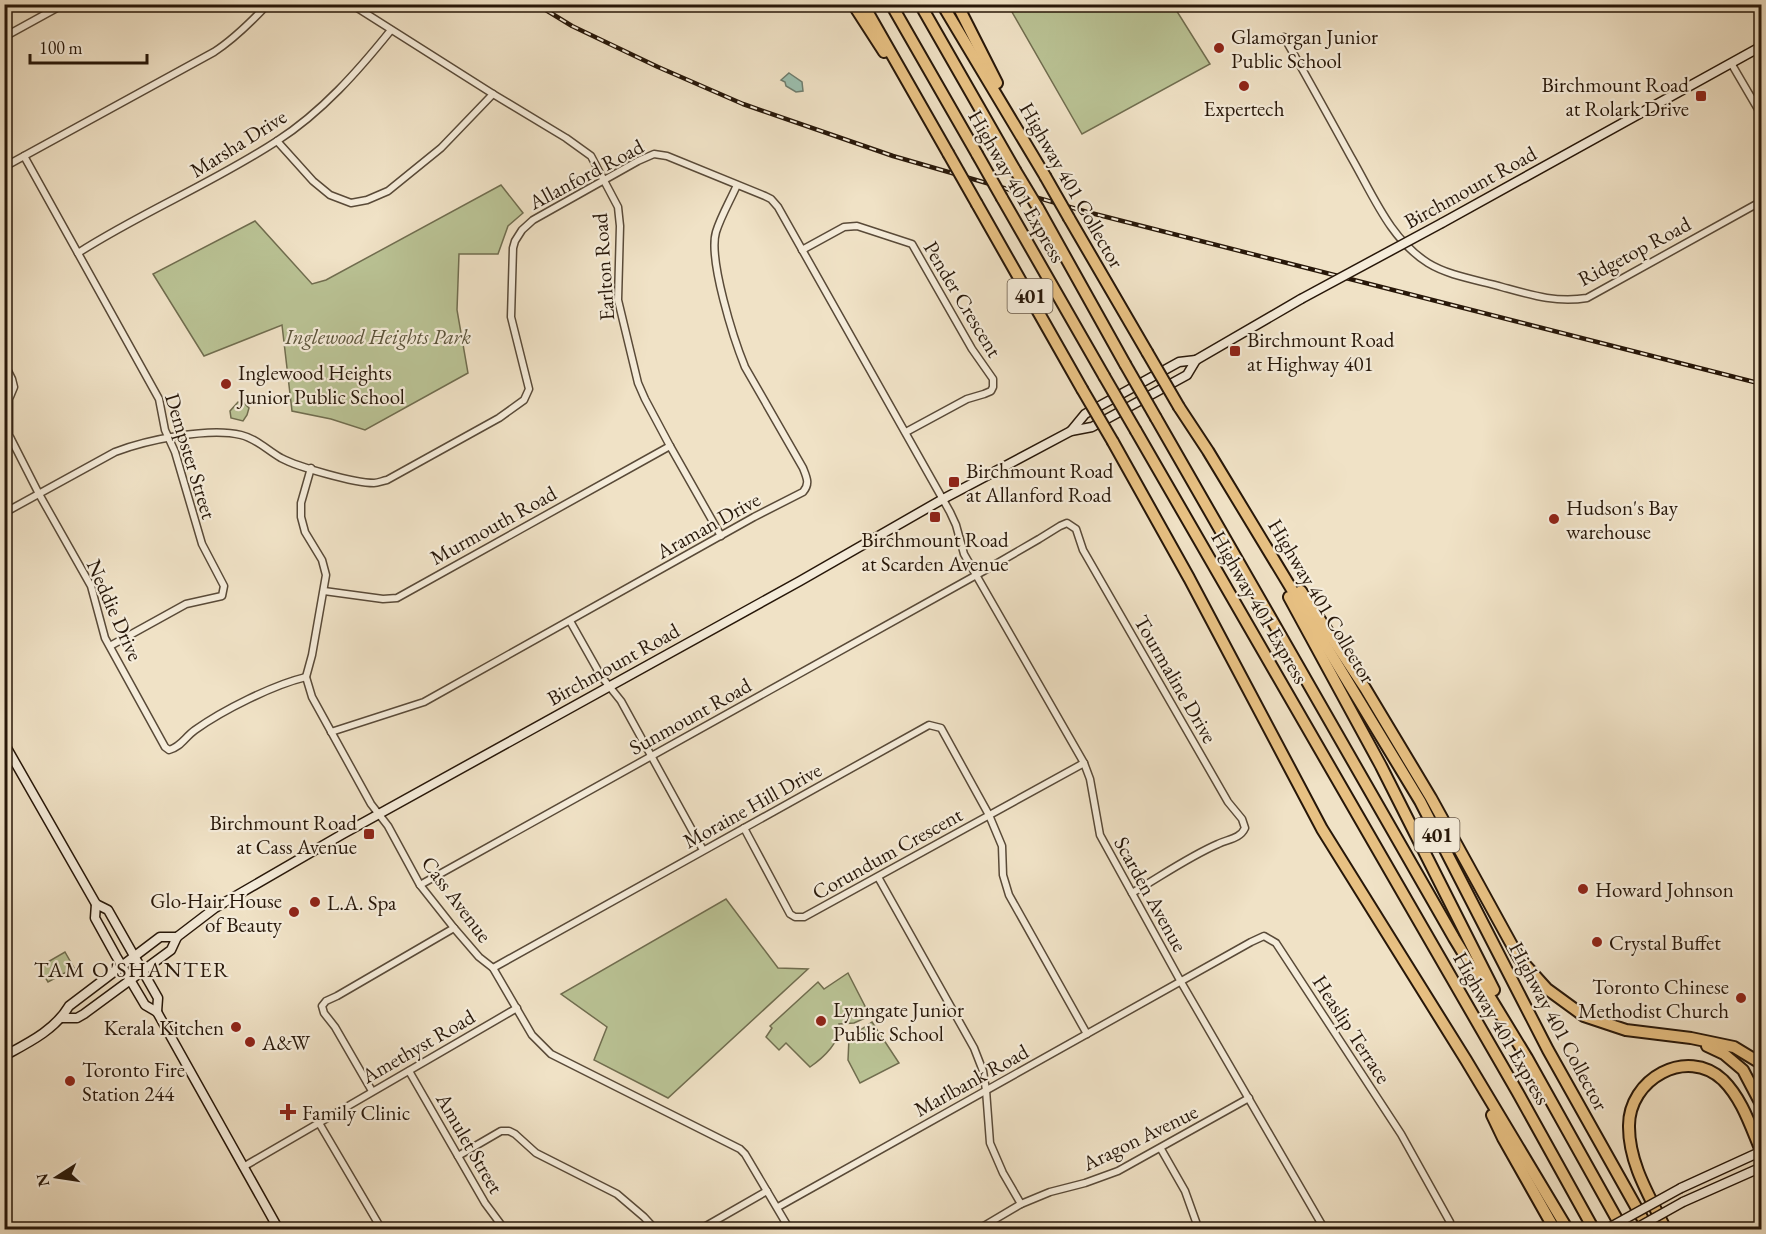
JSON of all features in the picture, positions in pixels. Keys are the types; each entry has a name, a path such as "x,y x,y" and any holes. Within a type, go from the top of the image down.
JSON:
{"highway":[{"path":"853,4 886,55 903,71"},
{"name":"401","path":"863,4 1189,578 1322,829 1466,1060 1568,1230"},
{"name":"Highway 401 Express","path":"891,4 1518,1093 1594,1230"},
{"name":"Highway 401 Express","path":"920,4 1454,938 1527,1058 1623,1230"},
{"name":"Highway 401 Collector","path":"942,4 1179,407 1420,801 1548,1050 1649,1230"},
{"path":"957,4 1042,171"},
{"path":"1208,451 1365,688 1431,798 1519,958 1547,989 1584,1016 1626,1030 1691,1038 1734,1047 1761,1064"},
{"path":"1208,451 1382,766 1527,1058"},
{"path":"1691,1038 1724,1054 1743,1070 1761,1106"},
{"path":"1466,1060 1503,1138 1555,1230"},
{"path":"1666,1230 1640,1175 1630,1145 1629,1125 1632,1104 1643,1086 1656,1076 1687,1066 1709,1070 1724,1081 1741,1104 1761,1152"}],"main road":[{"name":"Birchmount Road","path":"1071,431 1085,414 1179,362 1196,360 1301,299 1761,46"},
{"name":"Birchmount Road","path":"62,1018 77,1018 131,980 171,950 177,937 215,908 943,499 1071,431 1092,428 1187,375 1196,360"},
{"path":"4,743 96,904 108,910 135,957 158,998 157,1012"},
{"path":"96,904 95,918 122,967 145,1005 157,1012 279,1230"},
{"name":"Birchmount Road","path":"4,1056 35,1039 62,1018 69,1006 160,937 177,937"},
{"path":"1605,1230 1681,1188 1761,1152"},
{"path":"1633,1230 1683,1202 1761,1167"}],"street":[{"path":"4,37 64,4"},
{"path":"4,167 171,77 223,46 255,19 268,4"},
{"name":"Earlton Road","path":"351,4 566,138 591,156 618,207 618,300 638,383 670,446 721,536"},
{"name":"Marsha Drive","path":"78,253 277,141 315,113 339,90 364,64 391,30"},
{"name":"Ridgetop Road","path":"1284,38 1372,196 1397,235 1417,255 1448,272 1542,298 1564,301 1587,298 1761,201"},
{"path":"1731,63 1761,117"},
{"path":"277,141 313,181 330,195 351,203 367,200 388,191 441,148 493,94"},
{"name":"Allanford Road","path":"4,513 115,452 134,445 207,433 230,433 249,437 281,458 347,479 371,483 396,476 484,427 524,400 529,389 511,317 513,248 522,230 533,219 646,157 662,154 765,196 775,203 943,499"},
{"name":"Dempster Street","path":"24,156 159,399 165,430 170,439 202,544 224,586 222,596 186,604 110,646"},
{"name":"Araman Drive","path":"331,732 424,702 803,492 808,483 803,468 736,346 718,273 716,232 737,185"},
{"name":"Pender Crescent","path":"802,250 838,230 851,226 912,244 972,349 993,379 991,391 967,399 906,432"},
{"name":"Neddie Drive","path":"8,369 14,387 9,399 9,435 91,586 102,631 164,745 170,750 177,747 195,729 249,699 306,677"},
{"name":"Murmouth Road","path":"324,591 374,598 396,598 670,446"},
{"path":"306,677 312,656 326,575 322,560 305,532 301,517 301,503 311,468"},
{"name":"Scarden Avenue","path":"943,499 956,525 964,554 975,575 1084,763 1090,779 1100,835 1181,982 1325,1230"},
{"name":"Tourmaline Drive","path":"975,575 1039,540 1063,524 1073,526 1083,550 1228,801 1242,819 1245,828 1240,835 1216,844 1132,893"},
{"name":"Sunmount Road","path":"420,885 975,575"},
{"path":"570,621 600,674 621,701 703,850"},
{"name":"Cass Avenue","path":"306,677 312,697 331,732 378,815 388,826 420,885 479,957 493,968 532,1035 551,1054 740,1149 746,1154 790,1230"},
{"name":"Moraine Hill Drive","path":"493,968 928,725 941,728 989,815 1002,846 1004,875 1009,895 1087,1034"},
{"name":"Corundum Crescent","path":"744,828 790,914 795,917 804,917 1084,763"},
{"path":"878,877 974,1048 986,1090 990,1143 1003,1173 1021,1204"},
{"path":"372,1091 324,1013 322,1006 326,1001 454,928"},
{"name":"Heaslip Terrace","path":"1181,982 1264,936 1276,943 1401,1134 1450,1222 1450,1230"},
{"name":"Marlbank Road","path":"778,1207 1181,982"},
{"name":"Amethyst Road","path":"243,1167 517,1008"},
{"name":"Amulet Street","path":"409,1071 485,1203 505,1230"},
{"name":"Aragon Avenue","path":"977,1230 1021,1204 1050,1192 1118,1171 1249,1098"},
{"path":"319,1123 382,1230"},
{"path":"458,1156 501,1131 509,1131 536,1154 617,1194 656,1230"},
{"path":"1161,1149 1185,1191 1199,1230"},
{"path":"699,1230 767,1191"}],"green space":[{"path":"1008,5 1173,5 1210,64 1082,134"},
{"name":"Inglewood Heights Park","path":"501,185 523,213 508,226 498,254 459,254 457,310 468,373 365,430 331,419 292,411 282,325 204,356 153,274 255,221 312,284 326,280"},
{"path":"238,402 244,403 249,408 243,421 231,418 230,411"},
{"path":"726,899 778,968 808,969 668,1098 594,1060 607,1027 561,994"},
{"path":"65,952 74,968 48,982 39,967"},
{"path":"848,973 870,1016 854,1023 839,1024 835,1043 810,1067 786,1043 779,1050 766,1037 772,1028 770,1026 818,982 824,989"},
{"path":"872,1022 899,1063 860,1083 848,1060 849,1038"}],"shaded area":[{"path":"789,73 802,82 803,91 796,92 781,80"}],"railway":[{"path":"536,4 572,26 743,104 893,156 1087,212 1762,384"}],"place":[{"name":"Glamorgan Junior Public School","path":"1219,48"},
{"name":"Expertech","path":"1244,86"},
{"name":"Birchmount Road at Rolark Drive","path":"1701,96"},
{"name":"Birchmount Road at Highway 401","path":"1235,351"},
{"name":"Inglewood Heights Junior Public School","path":"226,384"},
{"name":"Birchmount Road at Allanford Road","path":"954,482"},
{"name":"Birchmount Road at Scarden Avenue","path":"935,517"},
{"name":"Hudson's Bay warehouse","path":"1554,519"},
{"name":"Birchmount Road at Cass Avenue","path":"369,834"},
{"name":"Howard Johnson","path":"1583,889"},
{"name":"L.A. Spa","path":"315,902"},
{"name":"Glo-Hair House of Beauty","path":"294,912"},
{"name":"Crystal Buffet","path":"1597,942"},
{"name":"Toronto Chinese Methodist Church","path":"1741,998"},
{"name":"Lynngate Junior Public School","path":"821,1021"},
{"name":"Kerala Kitchen","path":"236,1027"},
{"name":"A&W","path":"250,1042"},
{"name":"Toronto Fire Station 244","path":"70,1081"},
{"name":"Family Clinic","path":"288,1112"}],"district":[{"name":"TAM O'SHANTER","path":"132,969"}]}
